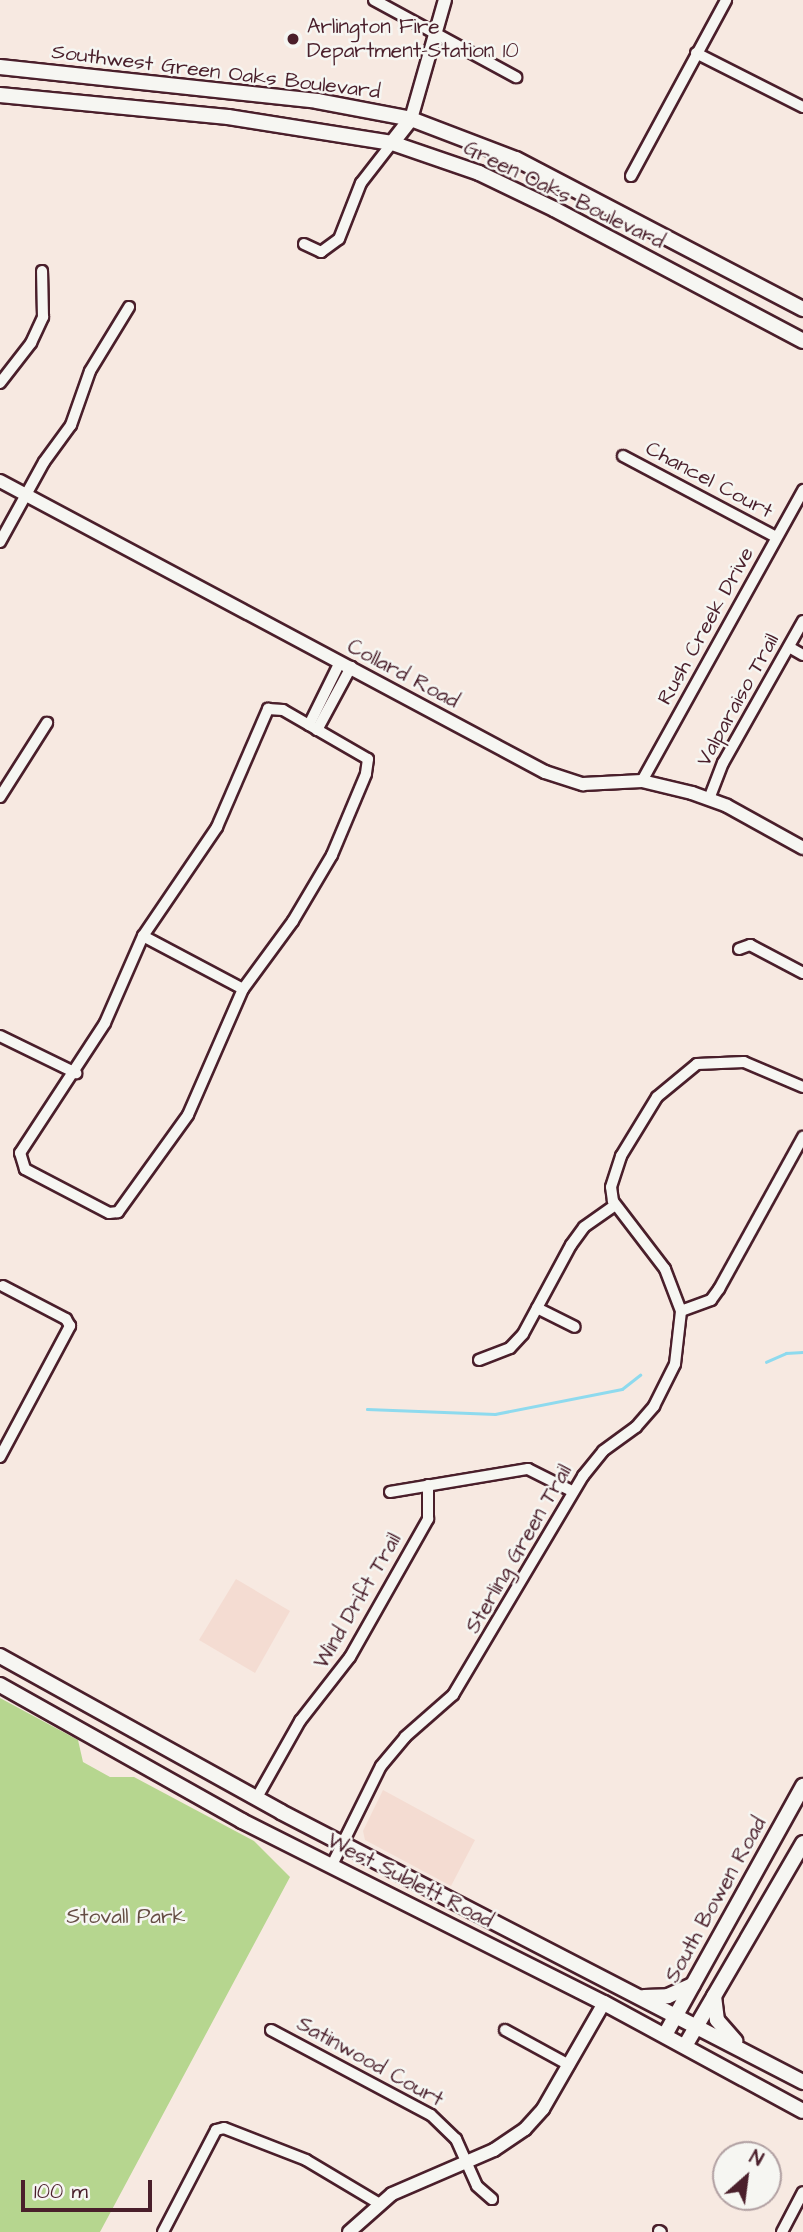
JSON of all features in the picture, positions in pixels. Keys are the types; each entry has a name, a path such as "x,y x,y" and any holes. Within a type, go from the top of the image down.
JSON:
{"main road":[{"name":"Southwest Green Oaks Boulevard","path":"0,67 279,97 411,119 516,159 803,309"},
{"path":"53,101 58,75"},
{"name":"Green Oaks Boulevard","path":"0,95 279,124 392,143 479,173 554,209 803,341"},
{"path":"279,97 279,124"},
{"path":"392,143 411,119"},
{"name":"West Sublett Road","path":"0,1656 256,1799 642,1996 803,2082"},
{"name":"West Sublett Road","path":"0,1685 242,1821 604,2003 803,2111"},
{"name":"South Bowen Road","path":"665,2035 803,1786"},
{"path":"685,2046 803,1843"},
{"path":"772,1844 796,1857"},
{"path":"642,1996 660,1997 692,1985"},
{"path":"714,1996 718,2020 746,2052"}],"street":[{"path":"374,0 516,77"},
{"path":"411,119 433,33 445,0"},
{"path":"631,176 726,0"},
{"path":"696,53 803,107"},
{"path":"303,244 321,252 339,239 361,183 392,143"},
{"path":"0,383 31,343 43,317 42,271"},
{"path":"0,542 28,496 44,462 71,425 90,371 103,345 129,307"},
{"name":"Chancel Court","path":"623,456 776,537"},
{"name":"Collard Road","path":"0,481 565,780 599,785 642,780 709,799 803,848"},
{"name":"Rush Creek Drive","path":"642,780 803,490"},
{"name":"Valparaiso Trail","path":"709,799 723,763 803,621"},
{"path":"789,647 803,655"},
{"path":"313,727 345,664"},
{"path":"268,709 283,710 368,759 366,774 332,855 293,921 243,989 188,1115 118,1212 108,1213 25,1169 20,1153 76,1073 105,1023 143,936 217,827 268,709"},
{"path":"0,797 47,723"},
{"path":"143,936 243,989"},
{"path":"739,949 750,945 803,973"},
{"path":"0,1036 36,1056 76,1073"},
{"path":"480,1360 510,1348 537,1308 578,1236 615,1205 611,1187 621,1156 657,1097 683,1072 711,1061 744,1062 803,1087"},
{"path":"681,1311 711,1300 719,1289 803,1137"},
{"name":"Sterling Green Trail","path":"332,1865 391,1752 453,1695 475,1663 572,1491 603,1451 636,1427 654,1406 675,1364 681,1311 665,1269 615,1205"},
{"path":"1,1454 70,1326 66,1319 3,1286"},
{"path":"537,1308 575,1327"},
{"path":"390,1492 528,1469 572,1491"},
{"name":"Wind Drift Trail","path":"256,1799 300,1721 350,1657 428,1518 428,1485"},
{"path":"349,2232 379,2203 467,2162 525,2129 569,2065 604,2003"},
{"path":"505,2029 569,2065"},
{"name":"Satinwood Court","path":"271,2030 431,2115 456,2139 477,2186 492,2199"},
{"path":"163,2232 216,2130 225,2128 306,2160 379,2203"},
{"path":"782,2232 803,2192"}],"shaded area":[{"path":"236,1579 290,1611 255,1673 199,1640"},
{"path":"383,1790 475,1840 451,1886 365,1840 363,1831"}],"green space":[{"name":"Stovall Park","path":"0,1698 78,1740 83,1762 110,1777 134,1777 254,1841 290,1877 100,2232 0,2232"}],"waterway":[{"path":"766,1362 786,1353 803,1352"},
{"path":"367,1409 495,1414 622,1389 640,1375"}],"place":[{"name":"Arlington Fire Department-Station 10","path":"293,39"}]}
